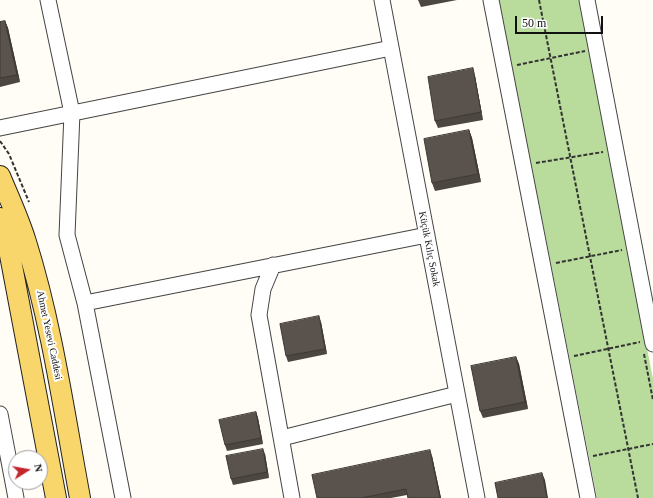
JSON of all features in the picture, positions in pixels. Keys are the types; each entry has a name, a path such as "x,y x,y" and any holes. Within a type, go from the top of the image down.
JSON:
{"main road":[{"name":"Ahmet Yesevi Caddesi","path":"0,176 26,241 41,297 52,345 80,498"},
{"path":"0,218 6,234 56,498"}],"street":[{"path":"48,0 72,114 67,236 85,303 123,498"},
{"name":"Küçük Kılıç Sokak","path":"382,0 477,498"},
{"path":"491,0 588,498"},
{"path":"587,0 653,342"},
{"path":"0,128 391,48"},
{"path":"85,303 427,235"},
{"path":"273,266 263,289 259,315 292,498"},
{"path":"282,438 457,394"},
{"path":"0,414 16,498"}],"path":[{"path":"539,0 638,498"},
{"path":"515,65 586,51"},
{"path":"523,165 616,150"},
{"path":"543,266 635,248"},
{"path":"561,358 653,342"},
{"path":"580,459 653,444"}],"green space":[{"path":"499,0 579,0 653,379 653,498 597,498"}],"building":[{"path":"5,21 17,75 0,78 0,22"},
{"path":"473,68 481,112 435,121 428,77"},
{"path":"469,130 478,174 432,183 424,139"},
{"path":"319,316 325,349 286,356 280,324"},
{"path":"516,357 525,402 480,411 471,366"},
{"path":"256,412 261,438 225,445 219,420"},
{"path":"263,449 267,472 231,479 226,456"},
{"path":"430,450 440,498 408,498 406,489 361,498 317,498 312,475"},
{"path":"542,473 547,498 498,498 495,483"}]}
